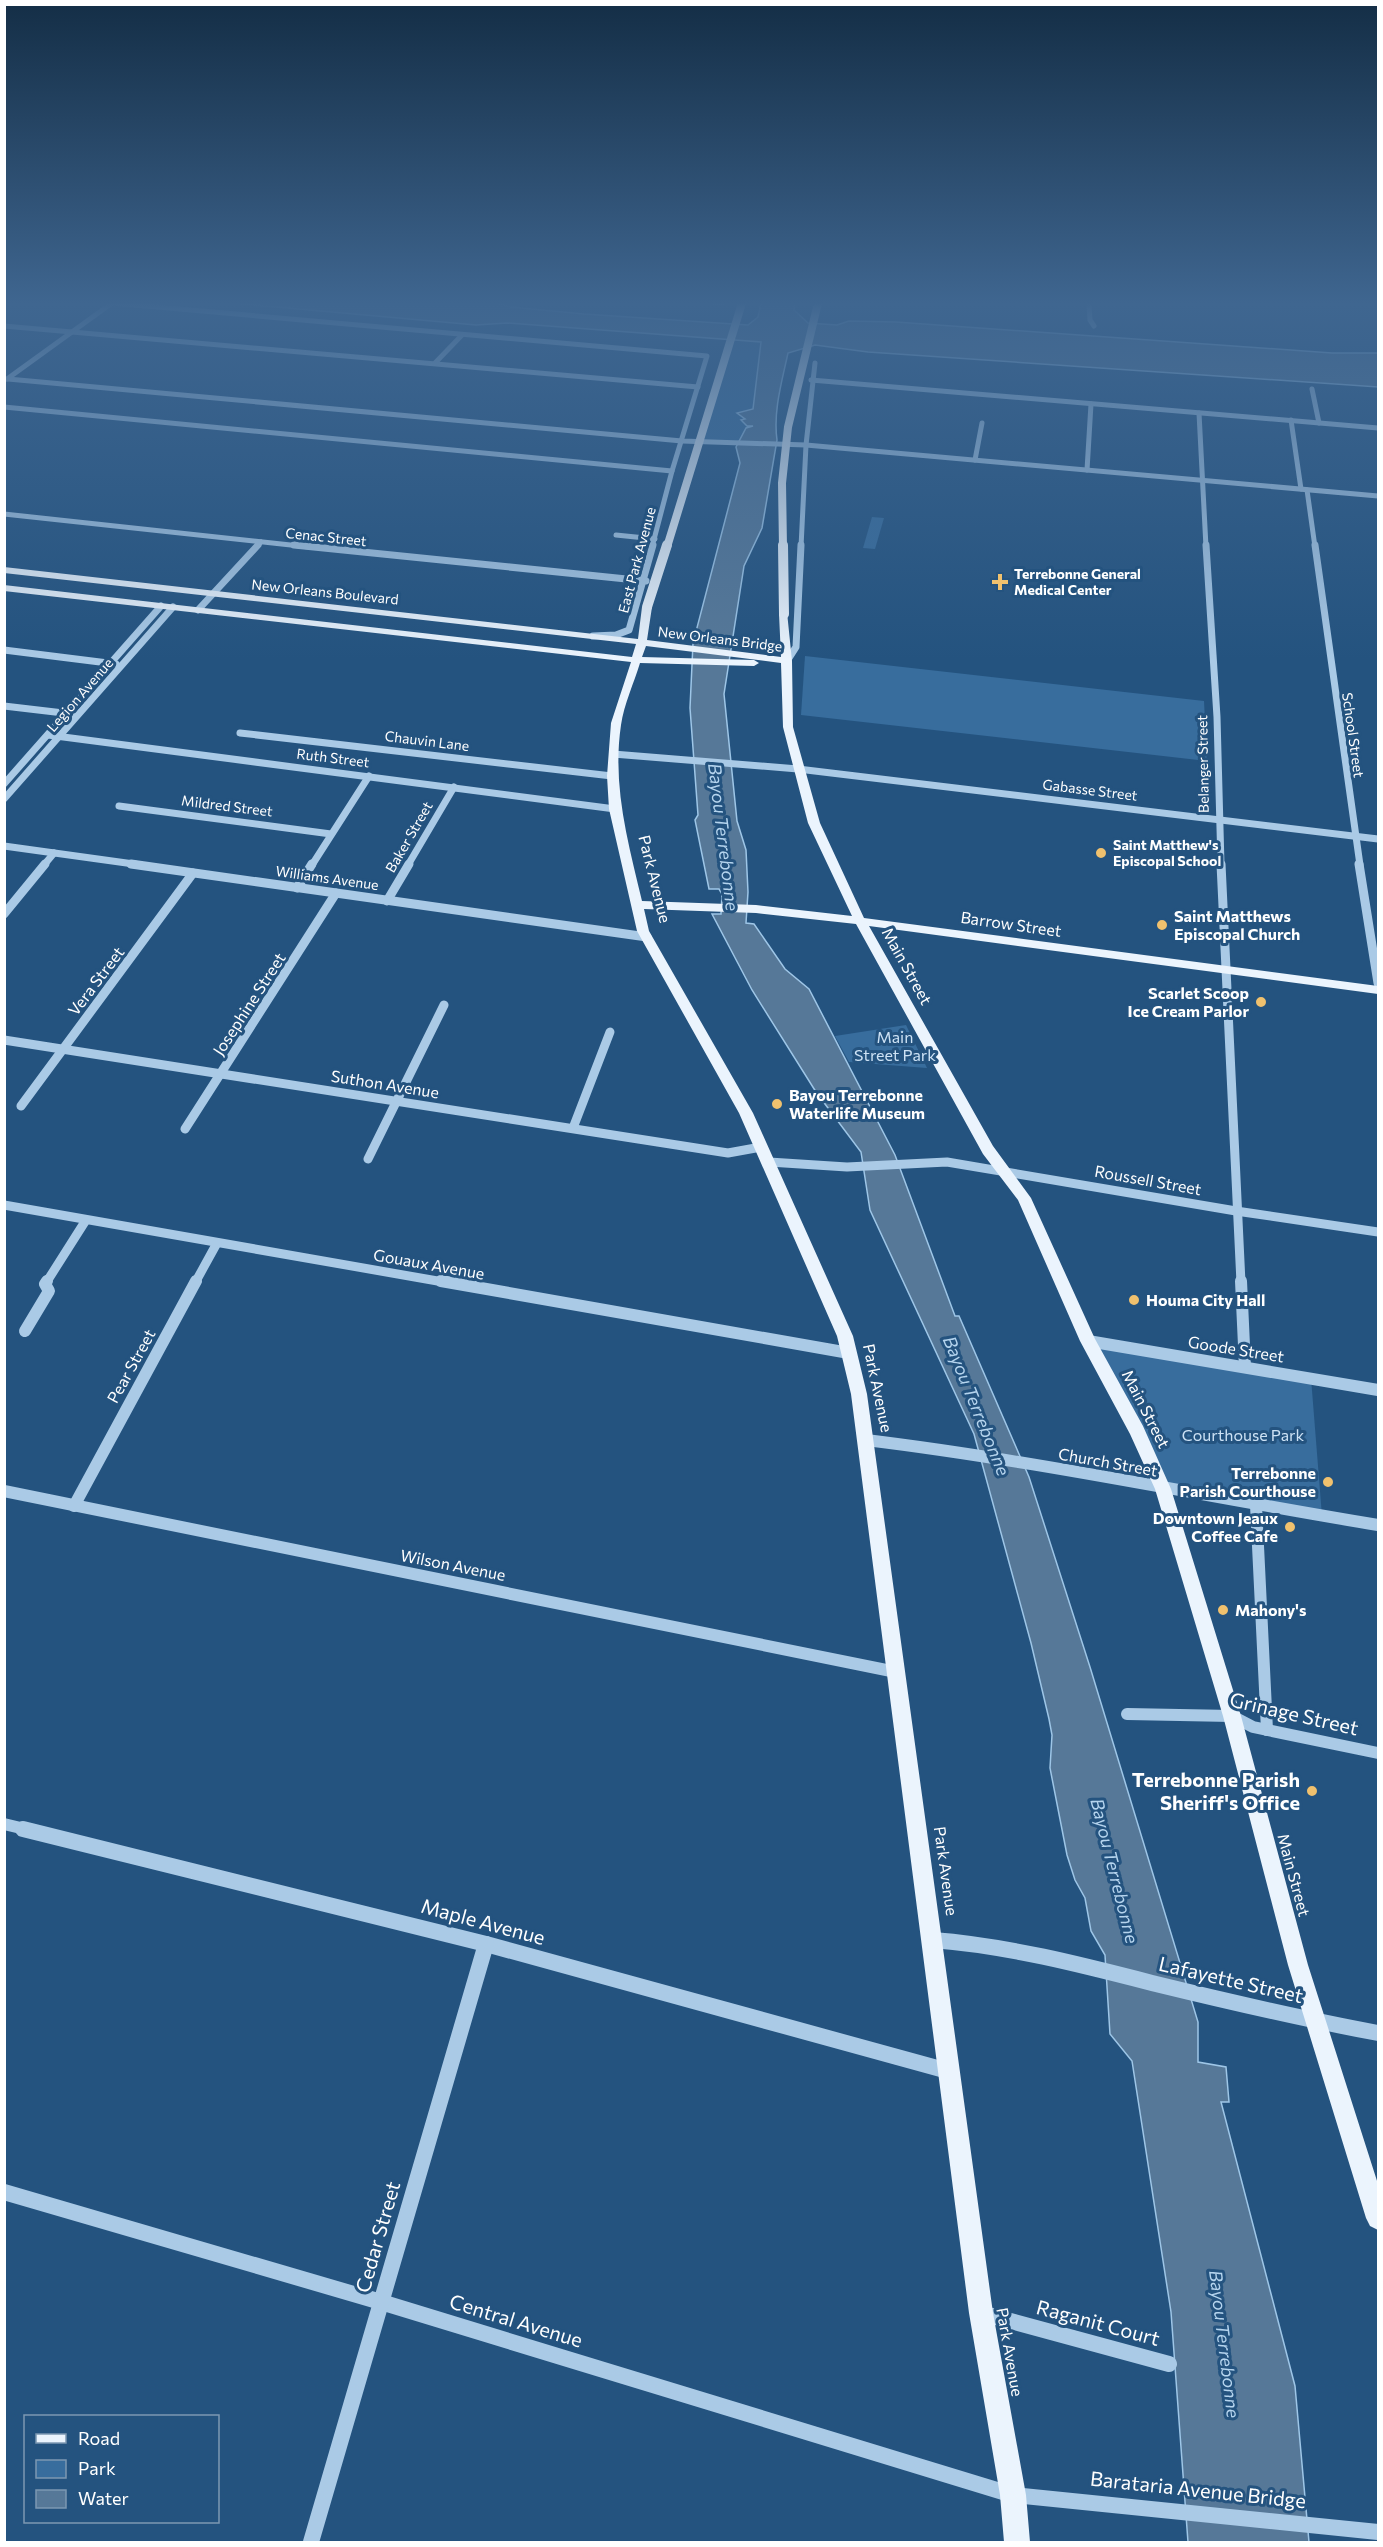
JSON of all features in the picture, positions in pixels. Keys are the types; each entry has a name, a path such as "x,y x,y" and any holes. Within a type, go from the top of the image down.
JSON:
{"main road":[{"name":"Park Avenue","path":"707,422 646,607 642,642 616,723 612,776 615,809 637,905 647,937 746,1113 844,1336 859,1394 981,2313 1013,2495 1017,2542"},
{"name":"Main Street","path":"789,422 782,483 788,727 814,823 860,921 988,1150 1024,1198 1088,1341 1137,1431 1163,1489 1232,1716 1298,1965 1378,2218"},
{"name":"New Orleans Boulevard","path":"4,570 642,642"},
{"name":"New Orleans Boulevard","path":"4,588 636,660"},
{"path":"409,634 420,616"},
{"name":"New Orleans Bridge","path":"642,642 738,658"},
{"name":"New Orleans Bridge","path":"636,660 679,662 738,658 787,661"},
{"name":"Barrow Street","path":"637,905 756,909 1378,990"}],"street":[{"path":"159,422 672,471"},
{"path":"470,422 682,441 806,445 1378,496"},
{"name":"East Park Avenue","path":"593,636 616,635 629,630 646,581 672,471 688,422"},
{"name":"Main Street","path":"787,661 796,647 808,422"},
{"path":"1087,470 1090,422"},
{"name":"Belanger Street","path":"1199,422 1201,481 1219,733 1219,819 1245,1367"},
{"name":"School Street","path":"1291,422 1304,490 1378,983"},
{"path":"1308,422 1378,428"},
{"path":"975,460 982,423"},
{"name":"Cenac Street","path":"4,514 261,543 646,581"},
{"path":"616,535 655,539"},
{"path":"198,610 261,543"},
{"name":"Legion Avenue","path":"4,799 7,787 48,735 161,606"},
{"name":"Legion Avenue","path":"7,787 59,736 172,607"},
{"path":"132,640 142,641"},
{"path":"4,650 122,665"},
{"path":"4,706 78,715"},
{"name":"Chauvin Lane","path":"240,733 612,776"},
{"name":"Ruth Street","path":"48,735 615,809"},
{"name":"Gabasse Street","path":"613,754 798,770 1378,839"},
{"path":"297,888 369,776"},
{"name":"Baker Street","path":"387,901 454,787"},
{"name":"Mildred Street","path":"119,806 331,834"},
{"name":"Williams Avenue","path":"4,846 647,937"},
{"path":"4,914 54,853"},
{"name":"Vera Street","path":"21,1106 193,873"},
{"name":"Josephine Street","path":"185,1130 336,893"},
{"path":"368,1159 444,1005"},
{"path":"573,1128 610,1032"},
{"name":"Suthon Avenue","path":"4,1040 728,1153 765,1154 847,1167 912,1163"},
{"name":"Roussell Street","path":"912,1163 947,1162 1002,1170 1236,1211 1378,1232"},
{"name":"Gouaux Avenue","path":"4,1205 849,1353"},
{"path":"26,1330 50,1291 45,1284 86,1220"},
{"name":"Pear Street","path":"74,1506 217,1243"},
{"name":"Goode Street","path":"1088,1341 1378,1390"},
{"name":"Church Street","path":"866,1440 978,1454 1163,1489 1378,1525"},
{"name":"Wilson Avenue","path":"4,1491 896,1672"},
{"path":"1256,1505 1267,1730"},
{"name":"Grinage Street","path":"1127,1714 1232,1716 1253,1727 1378,1754"},
{"name":"Maple Avenue","path":"4,1824 486,1944 948,2071"},
{"name":"Lafayette Street","path":"933,1940 964,1942 1073,1964 1317,2022 1378,2033"},
{"name":"Cedar Street","path":"311,2542 486,1944"},
{"name":"Central Avenue","path":"4,2192 381,2302 1013,2495"},
{"name":"Raganit Court","path":"981,2313 1169,2364"},
{"name":"Barataria Avenue Bridge","path":"1013,2495 1378,2532"}],"green space":[{"path":"705,422 749,422 754,426 738,442 698,442"},
{"path":"872,517 884,518 875,549 863,548"},
{"path":"805,656 1204,701 1207,761 801,715"},
{"name":"Main Street Park","path":"906,1025 927,1068 849,1062 835,1036"},
{"name":"Courthouse Park","path":"1088,1341 1311,1378 1322,1516 1163,1489"}],"water":[{"name":"Bayou Terrebonne","path":"743,422 776,422 777,440 762,528 744,566 724,694 737,821 746,850 748,892 746,923 754,924 785,969 809,989 895,1155 955,1316 959,1316 1029,1477 1090,1667 1198,2022 1198,2062 1226,2067 1229,2102 1221,2102 1295,2386 1309,2542 1188,2542 1171,2312 1132,2061 1110,2034 1105,1955 1091,1931 1085,1898 1075,1880 1067,1855 1050,1768 1052,1735 1049,1719 1031,1643 974,1434 870,1210 861,1152 816,1092 752,990 712,914 721,914 722,894 719,889 709,889 695,820 698,815 690,708 693,643 740,463 736,447 746,428 753,426 747,426"}],"place":[{"name":"Terrebonne General Medical Center","path":"1000,582"},
{"name":"Saint Matthew's Episcopal School","path":"1101,853"},
{"name":"Saint Matthews Episcopal Church","path":"1162,925"},
{"name":"Scarlet Scoop Ice Cream Parlor","path":"1261,1002"},
{"name":"Bayou Terrebonne Waterlife Museum","path":"777,1104"},
{"name":"Houma City Hall","path":"1134,1300"},
{"name":"Terrebonne Parish Courthouse","path":"1328,1482"},
{"name":"Downtown Jeaux Coffee Cafe","path":"1290,1527"},
{"name":"Mahony's","path":"1223,1610"},
{"name":"Terrebonne Parish Sheriff's Office","path":"1312,1791"}]}
